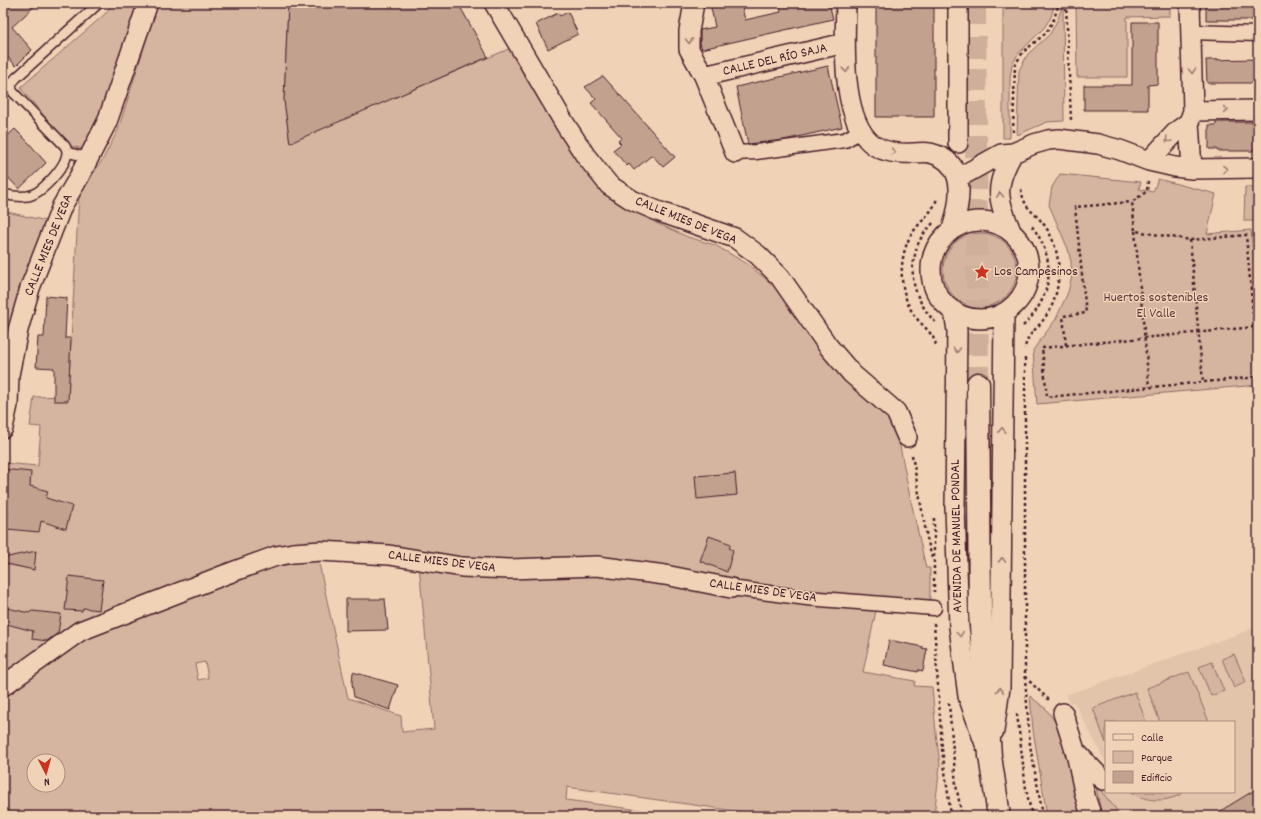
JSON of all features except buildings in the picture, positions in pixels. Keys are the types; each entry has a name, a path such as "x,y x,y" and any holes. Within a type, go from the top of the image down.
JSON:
{"main road":[{"name":"AVENIDA DE MANUEL PONDAL","path":"978,384 980,611 990,756 999,816"}],"street":[{"name":"CALLE MIES DE VEGA","path":"3,428 8,405 9,375 18,330 30,288 62,206 107,122 148,3"},
{"name":"CALLE MIES DE VEGA","path":"494,3 565,124 585,155 610,185 632,200 660,212 735,238 758,255 780,277 828,346 852,374 896,412 907,437"},
{"path":"694,3 689,31 690,49 704,76 735,153 756,152 845,140 861,132"},
{"path":"846,3 845,43 847,77 852,106 861,132 868,140 884,150 902,153 930,153 943,158 953,168 958,178 959,201 952,229"},
{"path":"958,3 958,144"},
{"path":"1190,3 1192,169"},
{"path":"1190,32 1258,34"},
{"name":"CALLE DEL RÍO SAJA","path":"704,76 845,43"},
{"path":"1149,161 1191,116 1258,110"},
{"path":"958,178 1016,147 1059,138 1071,139 1113,148 1149,161 1175,167 1192,169 1258,168"},
{"path":"1011,232 1002,208 999,190 1002,173 1016,147"},
{"path":"976,220 988,221 1001,225 1011,232 1020,240 1026,250 1029,262 1027,286 1021,297 1013,306 1004,313 987,318 970,318 954,311 945,304 934,286 931,276 933,254 944,236 952,229 963,223 976,220"},
{"name":"AVENIDA DE MANUEL PONDAL","path":"954,311 957,331 956,508 959,627 968,696 990,756"},
{"name":"AVENIDA DE MANUEL PONDAL","path":"990,756 1000,688 1004,313"},
{"name":"CALLE MIES DE VEGA","path":"3,686 80,631 231,572 276,556 293,553 321,551 389,555 462,567 478,568 510,569 597,566 665,575 731,588 807,598 934,608"},
{"path":"1062,713 1075,751 1081,783 1092,816"},
{"path":"1075,751 1103,780"}],"lane":[{"path":"3,194 9,196 30,196 48,183 60,170 67,152 65,146 12,92 12,84 16,78 99,3"},
{"path":"67,152 89,158"}],"path":[{"path":"1016,147 1015,65 1023,52 1046,32 1054,19 1059,3"},
{"path":"1066,3 1071,139"},
{"path":"1066,345 1063,316 1086,313 1075,207 1132,202 1147,191 1149,161"},
{"path":"1020,185 1023,199 1027,207 1045,226 1052,237 1058,258 1055,296 1050,310 1044,320 1028,338 1025,347 1025,677 1030,745 1043,816"},
{"path":"937,348 933,336 914,315 906,299 902,278 902,268 905,248 913,230 933,208 938,195"},
{"path":"1132,202 1149,387"},
{"path":"1135,231 1190,240 1246,235 1258,370"},
{"path":"1190,240 1203,382"},
{"path":"1254,327 1042,348 1047,396 1258,377"},
{"path":"907,437 914,460 935,579 934,608 942,749 951,816"},
{"path":"933,562 934,515"},
{"path":"1025,677 1062,713"}],"shaded area":[{"path":"1258,627 1258,816 1102,816 1096,787 1105,777 1105,793 1235,793 1235,721 1105,721 1105,761 1074,702 1070,703 1066,695"}],"green space":[{"path":"113,3 141,3 101,114 84,149 70,146 21,87 105,14"},
{"path":"158,3 288,3 284,101 290,142 511,48 564,141 602,182 623,201 654,222 688,237 715,245 749,265 780,291 886,415 898,436 926,568 930,568 930,605 774,589 678,572 661,565 556,557 498,561 447,560 358,543 315,543 253,555 219,566 207,573 97,615 91,614 90,621 3,683 3,463 38,466 41,427 30,426 34,397 68,396 79,195 103,159 118,130","holes":["28,553 26,568 10,565 9,557"]},
{"path":"1003,3 1055,3 1051,17 1044,28 1018,54 1012,65 1010,78 1010,138 1003,138"},
{"path":"1063,3 1064,121 1047,122 1017,135 1019,70 1028,54 1050,34 1058,19"},
{"path":"1076,3 1170,3 1170,16 1127,17 1127,77 1077,77"},
{"name":"Huertos sostenibles El Valle","path":"1060,174 1141,182 1139,189 1153,192 1158,179 1216,194 1207,234 1251,230 1258,304 1258,385 1037,404 1033,350 1056,319 1068,292 1072,276 1068,249 1049,205 1052,187"},
{"path":"1245,187 1258,187 1258,221 1244,221"},
{"path":"3,211 51,222 3,381"},
{"path":"980,233 994,236 1006,244 1014,256 1017,270 1014,284 1006,296 994,304 980,307 966,304 954,296 946,284 943,270 946,256 954,244 966,236"},
{"path":"317,554 348,698 401,716 402,732 434,729 419,565 593,572 877,606 863,672 915,681 914,686 932,687 940,765 934,816 771,816 567,787 566,800 683,816 3,816 3,693 74,644 109,625 283,558","holes":["205,662 208,678 198,680 195,664"]},
{"path":"1234,654 1246,682 1234,688 1222,659"},
{"path":"1212,662 1224,691 1211,696 1199,667"},
{"path":"1189,672 1209,721 1160,721 1147,688"},
{"path":"1135,692 1146,721 1105,721 1105,740 1093,708"},
{"path":"1030,696 1046,709 1056,723 1063,738 1082,816 1047,816 1033,730"},
{"path":"1097,786 1119,813 1112,816 1102,816"},
{"path":"1133,793 1183,793 1164,800 1144,798"}],"tunnel":[{"path":"975,3 978,384"}],"place":[{"name":"Los Campesinos","path":"982,272"}]}
